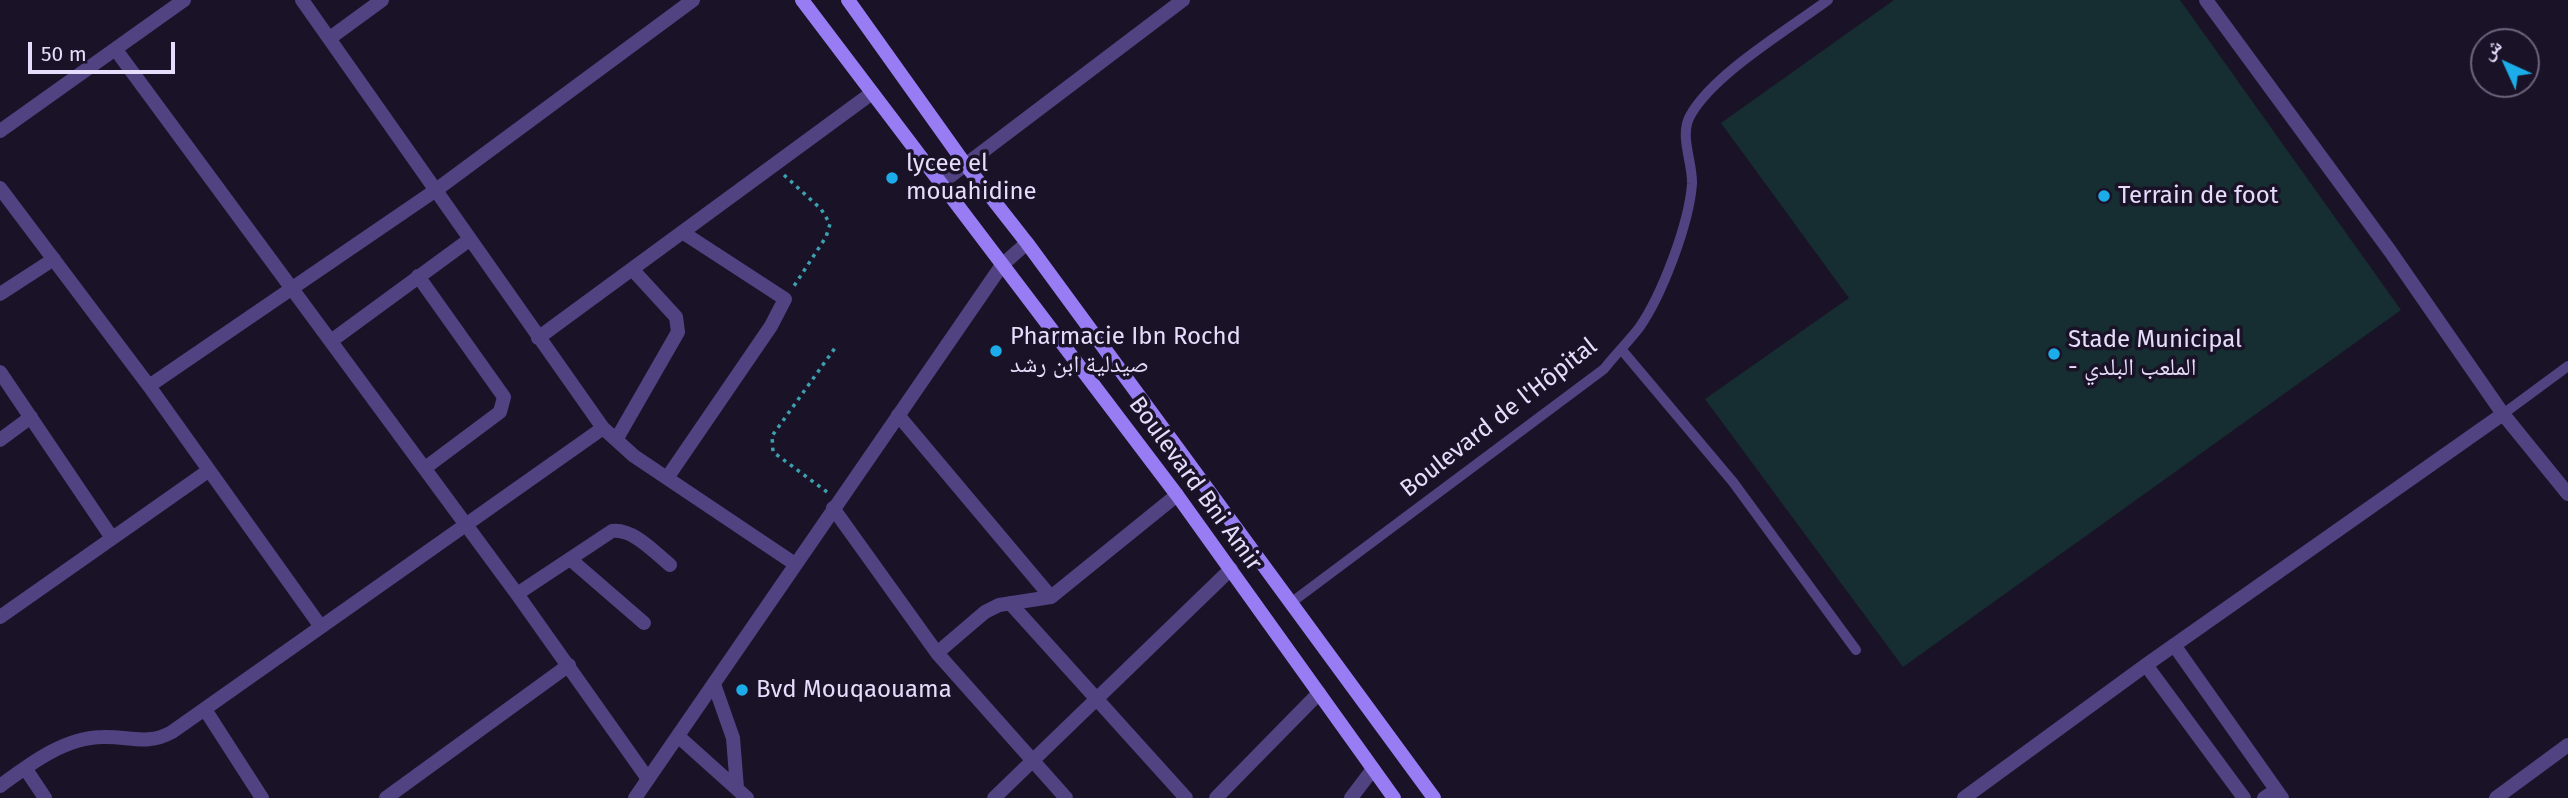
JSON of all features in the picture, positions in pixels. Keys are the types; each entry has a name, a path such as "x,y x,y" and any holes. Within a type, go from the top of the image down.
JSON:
{"main road":[{"name":"Boulevard Bni Amir","path":"802,0 1177,495 1394,798"},
{"name":"Boulevard Bni Amir","path":"848,0 965,164 1027,243 1434,798"}],"street":[{"path":"0,131 184,0"},
{"path":"302,0 603,428 667,478 795,564"},
{"path":"330,38 382,0"},
{"path":"149,386 436,190 692,0"},
{"path":"940,184 1183,0"},
{"path":"2206,0 2390,251 2503,414 2568,494"},
{"path":"116,50 569,664 648,779"},
{"path":"538,338 872,93"},
{"path":"0,188 149,386 321,627"},
{"path":"667,478 771,326 785,299 682,232"},
{"path":"331,341 469,240"},
{"path":"635,798 1003,265 1027,243"},
{"path":"0,294 54,259"},
{"path":"616,440 678,332 676,317 632,269"},
{"path":"418,276 504,397 500,412 425,468"},
{"path":"0,372 112,538"},
{"path":"1964,798 2174,645 2503,414"},
{"path":"898,415 1051,597"},
{"path":"0,440 32,417"},
{"path":"0,786 25,768 73,741 103,737 145,742 159,740 206,711 465,523 603,428"},
{"path":"0,617 208,471"},
{"path":"937,653 985,612 1010,603 1051,597 1177,495"},
{"path":"836,504 937,653 1066,798"},
{"path":"517,594 612,531 622,530 670,565"},
{"path":"570,559 644,623"},
{"path":"994,798 1231,569"},
{"path":"1010,603 1186,798"},
{"path":"2174,645 2274,795"},
{"path":"386,798 569,664"},
{"path":"2146,665 2244,798"},
{"path":"714,684 733,738 742,793"},
{"path":"1216,798 1319,693"},
{"path":"206,711 262,798"},
{"path":"679,737 742,793"},
{"path":"2496,798 2568,745"},
{"path":"25,768 45,798"},
{"path":"1351,798 1373,769"}],"lane":[{"name":"Boulevard de l'Hôpital","path":"1292,602 1604,369 1645,316 1667,271 1688,213 1692,181 1687,150 1688,119 1704,94 1828,0"},
{"path":"1621,349 1733,482 1856,650"},
{"path":"2503,414 2568,366"}],"path":[{"path":"773,166 821,209 830,224 826,237 785,299"},
{"path":"835,348 772,436 773,452 836,504"}],"green space":[{"name":"Stade Municipal - الملعب البلدي","path":"1894,0 2180,0 2401,310 1903,667 1705,399 1849,298 1721,123"}],"place":[{"name":"lycee el mouahidine","path":"892,178"},
{"name":"Terrain de foot","path":"2104,196"},
{"name":"Pharmacie Ibn Rochd صيدلية ابن رشد","path":"996,351"},
{"name":"Stade Municipal - الملعب البلدي","path":"2054,354"},
{"name":"Bvd Mouqaouama","path":"742,690"}]}
